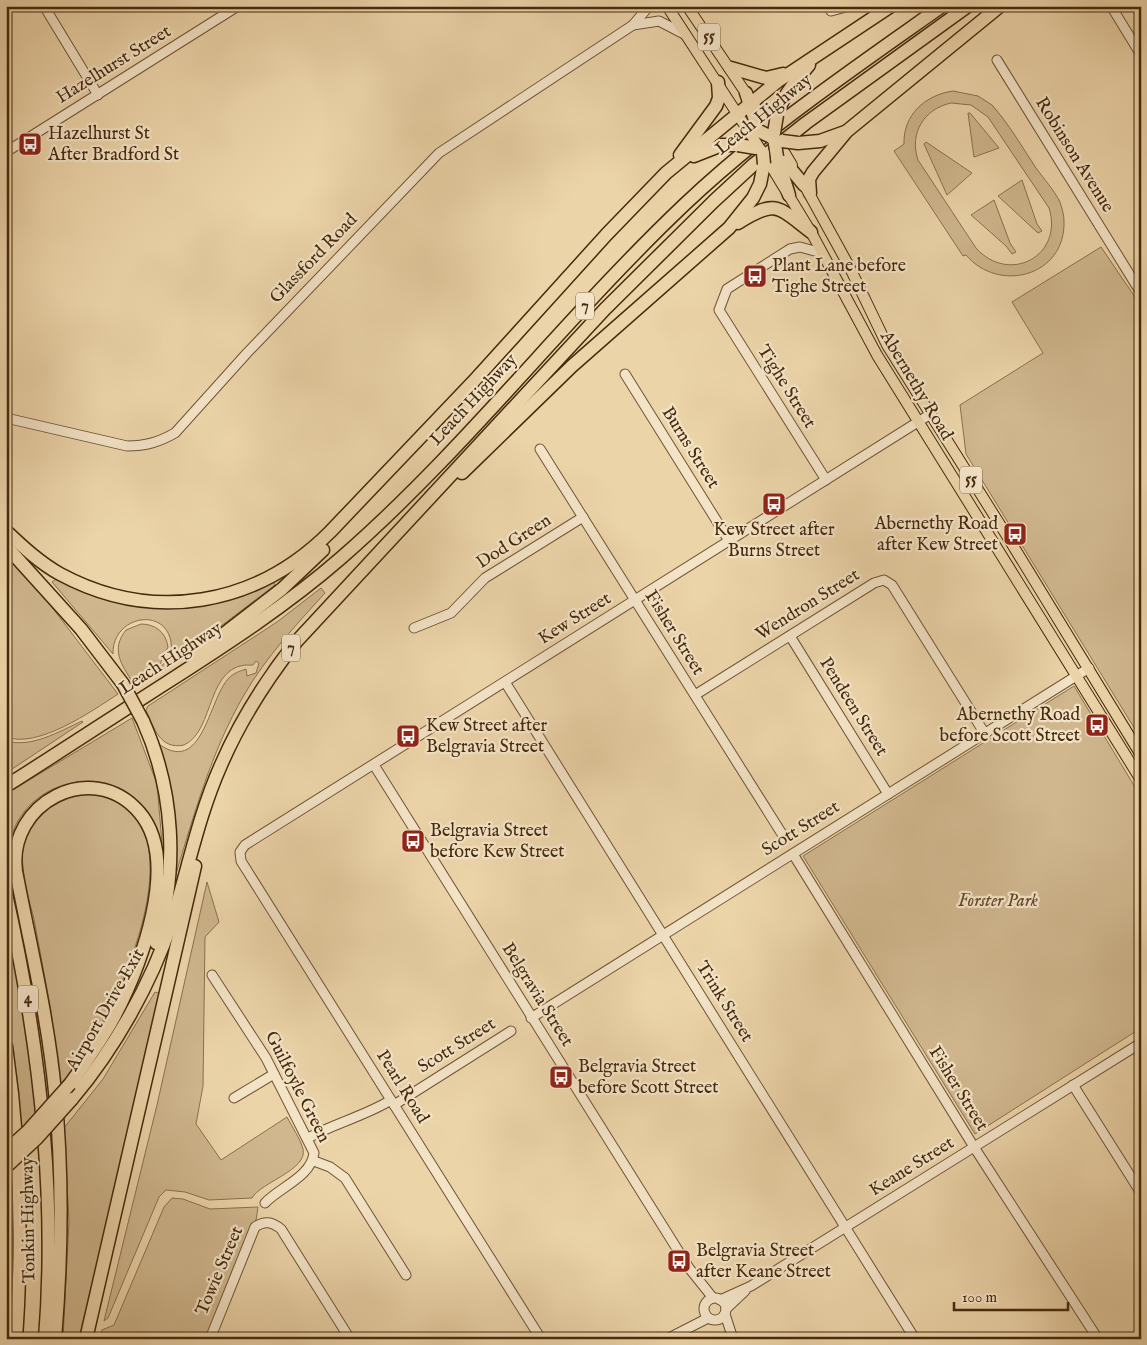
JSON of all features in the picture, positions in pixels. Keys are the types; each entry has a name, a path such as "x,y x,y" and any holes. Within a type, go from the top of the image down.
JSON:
{"highway":[{"name":"7","path":"776,161 762,151 750,100 891,6"},
{"name":"Leach Highway","path":"6,786 251,628 340,559 442,461 586,305 684,206 790,114 942,6"},
{"name":"Leach Highway","path":"202,820 227,751 262,687 277,666 319,614 605,309 720,195 806,123 968,6"},
{"path":"807,189 813,172 847,131 1000,6"},
{"name":"7","path":"789,195 776,161 777,115 780,105 792,84 831,46"},
{"name":"7","path":"730,68 766,78 777,77 800,66"},
{"path":"666,172 716,106 719,98 718,82"},
{"path":"6,532 45,564 98,591 136,600 179,603 217,597 264,581 302,558 330,532 666,172 750,100"},
{"path":"737,112 758,130 775,138 798,143 820,141 847,131"},
{"path":"666,172 710,148 738,145 762,151 807,189"},
{"name":"7","path":"729,228 753,198 776,161"},
{"name":"7","path":"423,505 464,472 572,366 729,228 760,209 768,208 784,212 810,232"},
{"path":"162,685 197,653 263,604 301,572 360,511 406,452"},
{"path":"6,546 81,629 123,684 143,721 156,756 164,786 170,827 170,863 165,906 156,941 130,1011"},
{"path":"6,1151 28,1131 70,1084 113,1019 134,973 147,931 158,870 154,840 139,812 125,800 96,789 66,792 43,804 31,816 23,829 15,856 18,881 44,1008 55,1091 61,1212 56,1339"},
{"path":"86,1339 191,890 202,820"},
{"name":"Airport Drive Exit","path":"7,1166 37,1138 72,1099 104,1056 151,974 165,940 202,820"},
{"name":"Tonkin Highway","path":"6,894 30,1010 43,1115 48,1210 45,1339"},
{"name":"Tonkin Highway","path":"6,1046 16,1132 19,1186 16,1339"}],"main road":[{"name":"55","path":"667,6 737,112"},
{"name":"55","path":"687,6 750,100"},
{"name":"Abernethy Road","path":"807,189 850,268 877,327 929,415 1089,668 1141,755"},
{"name":"Abernethy Road","path":"789,195 877,355 1141,780"}],"street":[{"path":"44,6 98,95"},
{"name":"Hazelhurst Street","path":"6,152 238,6"},
{"name":"Glassford Road","path":"6,418 127,446 143,446 160,442 175,433 247,353 438,152 634,25 649,6"},
{"path":"831,11 850,6"},
{"path":"1111,6 1141,54"},
{"name":"Glassford Road","path":"634,25 659,21 686,36"},
{"name":"Robinson Avenue","path":"997,60 1138,282 1141,293"},
{"name":"Tighe Street","path":"822,253 800,247 790,249 727,289 720,310 826,480"},
{"name":"Burns Street","path":"625,374 728,539"},
{"name":"Kew Street","path":"240,852 245,845 635,601 728,539 929,415"},
{"name":"Fisher Street","path":"540,449 782,834"},
{"name":"Dod Green","path":"414,628 451,613 485,578 583,517"},
{"name":"Wendron Street","path":"695,695 874,583 884,580 892,585 984,734"},
{"name":"Pendeen Street","path":"790,636 888,794"},
{"name":"Scott Street","path":"531,1018 1089,668"},
{"name":"Trink Street","path":"504,682 915,1339"},
{"name":"Belgravia Street","path":"374,765 689,1268 731,1339"},
{"name":"Pearl Road","path":"240,852 241,860 542,1339"},
{"name":"Fisher Street","path":"793,854 974,1147 1098,1339"},
{"name":"Guilfoyle Green","path":"212,975 274,1074 308,1138 314,1154 314,1160 306,1171 274,1194 265,1204"},
{"name":"Scott Street","path":"308,1138 324,1128 367,1114 392,1102 511,1031"},
{"name":"Keane Street","path":"667,1339 711,1308 751,1286 1141,1043"},
{"path":"234,1098 274,1074"},
{"path":"1073,1085 1141,1193"},
{"path":"314,1160 330,1167 345,1178 406,1275"},
{"name":"Towie Street","path":"210,1339 255,1227 266,1222 275,1224 281,1229 350,1339"},
{"name":"Keane Street","path":"711,1308 725,1311 751,1286"},
{"name":"Belgravia Street","path":"711,1308 725,1311 731,1339"}],"green space":[{"path":"953,91 978,96 992,105 1058,198 1064,219 1062,240 1054,255 1043,266 1028,273 1012,276 996,274 980,267 966,255 963,256 894,151 904,144 907,124 918,108 933,97","holes":["951,103 971,105 988,117 1049,208 1052,225 1049,240 1041,252 1030,260 1018,264 1003,264 989,259 976,248 918,160 916,150 917,132 926,117 941,106"]},
{"path":"968,113 970,113 999,148 974,157"},
{"path":"926,142 972,173 947,195 924,144"},
{"path":"1022,180 1037,224 1042,231 1038,233 998,196"},
{"path":"994,200 1010,243 1016,252 1012,254 1006,246 971,215"},
{"path":"1101,247 1141,306 1141,739 966,454 960,405 1043,353 1012,302"},
{"path":"6,555 45,598 118,694 80,718 49,733 33,738 19,739 6,737"},
{"path":"58,577 149,605 273,581 275,585 175,661 136,688 140,682 168,658 171,651 171,642 167,631 159,623 150,620 139,620 129,624 121,631 115,641 113,654 52,582"},
{"path":"321,588 325,593 272,654 244,695 232,717 196,807 175,877 173,877 156,742 172,751 184,751 194,744 229,678 235,673 246,669 247,676 256,673 259,663 256,661 253,665 238,667 226,674 213,698 202,726 194,737 184,745 176,746 169,744 159,736 146,710 148,706 277,622"},
{"path":"141,624 151,625 159,630 165,637 168,647 160,664 133,683 122,664 118,651 121,637 126,630"},
{"name":"Forster Park","path":"1074,686 1141,797 1141,1028 975,1134 803,856"},
{"path":"132,718 157,784 162,843 160,843 148,813 127,792 109,784 91,781 72,783 54,789 38,798 24,812 14,829 10,844 10,860 6,860 6,794"},
{"path":"82,721 6,773 6,741 16,743 35,741"},
{"path":"89,793 108,798 126,806 138,818 143,828 150,857 149,890 141,926 129,963 114,999 78,1062 60,1086 51,1011 34,919 25,886 21,846 32,821 55,801"},
{"path":"207,882 219,922 205,937 203,1086 196,1124 221,1160 287,1117 302,1145 303,1156 291,1170 257,1192 252,1198 209,1200 185,1192 166,1190 159,1197 108,1318 104,1321 157,1105"},
{"path":"6,923 23,1006 37,1113 21,1129 6,1009"},
{"path":"155,992 161,994 79,1339 63,1339 69,1221 64,1128 103,1079"},
{"path":"172,1198 183,1199 210,1209 258,1207 255,1227 210,1339 100,1339 102,1330 114,1325 164,1207"}],"place":[{"name":"Hazelhurst St After Bradford St","path":"30,144"},
{"name":"Plant Lane before Tighe Street","path":"755,276"},
{"name":"Kew Street after Burns Street","path":"774,504"},
{"name":"Abernethy Road after Kew Street","path":"1015,534"},
{"name":"Abernethy Road before Scott Street","path":"1097,725"},
{"name":"Kew Street after Belgravia Street","path":"408,736"},
{"name":"Belgravia Street before Kew Street","path":"413,841"},
{"name":"Belgravia Street before Scott Street","path":"561,1077"},
{"name":"Belgravia Street after Keane Street","path":"679,1261"}]}
